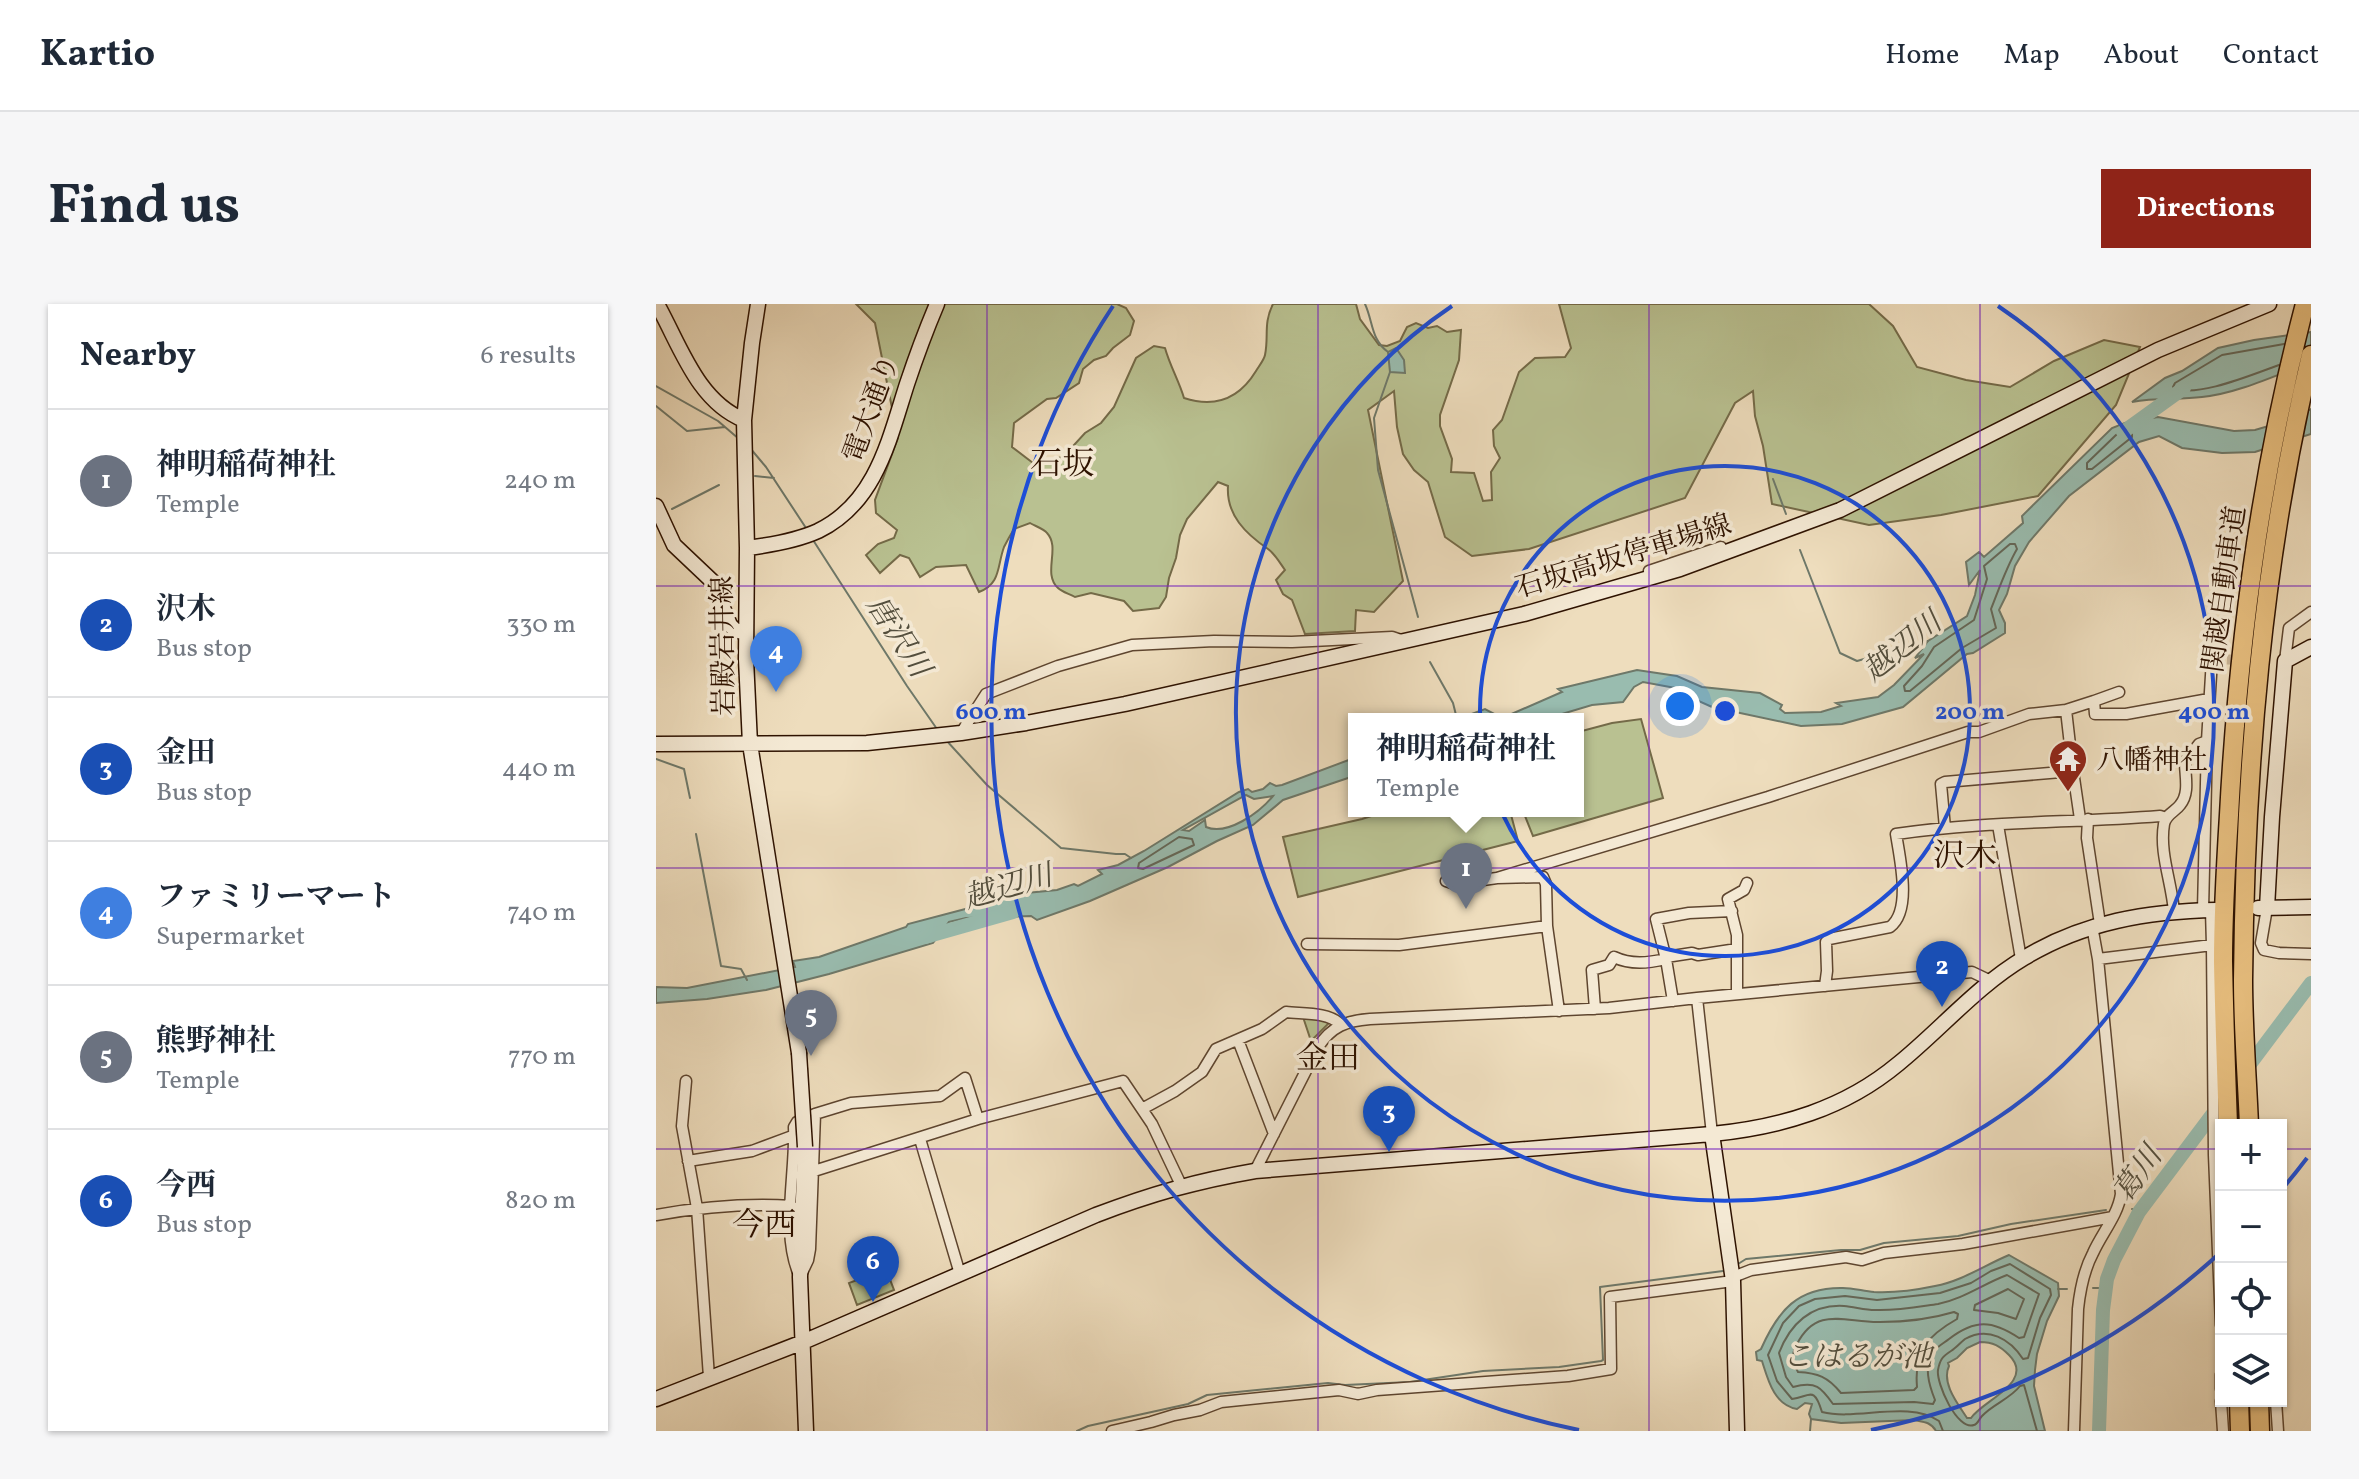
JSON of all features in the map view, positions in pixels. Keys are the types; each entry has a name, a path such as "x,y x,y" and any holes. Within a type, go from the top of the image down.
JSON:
{"highway":[{"name":"関越自動車道","path":"2228,1119 2223,959 2225,883 2245,615 2268,473 2305,304"},
{"name":"関越自動車道","path":"2249,1119 2243,983 2248,784 2265,609 2288,465 2311,355"},
{"path":"2239,1407 2240,1431"},
{"path":"2259,1407 2260,1431"}],"street":[{"path":"657,304 706,392 744,425"},
{"name":"岩殿岩井線","path":"656,744 750,744 744,425 758,304"},
{"name":"電大通り","path":"747,548 818,531 853,507 874,478 937,304"},
{"name":"石坂高坂停車場線","path":"750,744 867,743 1026,723 1410,641 1524,614 1680,569 1840,510 2158,350 2269,304"},
{"path":"656,506 674,545 712,581 730,625 746,633"},
{"path":"2311,612 2289,628 2261,943 2264,950 2311,954"},
{"path":"956,734 986,694 1058,666 1132,645 1392,637 1410,641"},
{"path":"2285,661 2311,647"},
{"path":"2212,659 2207,741 2216,1191"},
{"path":"1497,878 1768,797 1968,732 1979,732 2029,714 2066,710 2119,692"},
{"path":"2094,701 2095,714 2126,714 2209,699"},
{"path":"2066,710 2073,771 2087,838 2121,1194 2118,1207 2092,1255 2080,1292 2074,1431"},
{"path":"2174,912 2164,855 2166,818 2180,805 2186,793 2185,762 2199,744 2207,741"},
{"path":"750,744 796,1028 804,1101 792,1206 793,1262 800,1277"},
{"path":"1945,828 1941,784 1945,782 2073,771"},
{"path":"1825,986 1826,942 1829,939 1890,927 1901,915 1903,879 1896,834 2084,819 2166,818"},
{"path":"1998,825 2021,959"},
{"path":"1446,881 1455,884 1497,878 1543,877 1559,1011"},
{"path":"1737,994 1736,924 1728,899 1744,890 1747,883"},
{"path":"2263,908 2311,907"},
{"path":"656,1399 803,1342 1096,1215 1181,1185 1255,1171 1712,1134 1779,1124 1815,1113 1879,1079 1991,981 2021,959 2096,925 2146,914 2210,910"},
{"path":"1673,1001 1656,919 1689,913 1732,911"},
{"path":"1307,944 1399,945 1547,926"},
{"path":"2098,959 2212,945"},
{"path":"1595,1009 1592,970 1609,965 1614,957 1638,963 1737,949"},
{"path":"1255,1171 1318,1047 1329,1032 1340,1024 1370,1019 1595,1009 1972,972 1991,981"},
{"path":"1697,998 1712,1134 1733,1279 1737,1431"},
{"path":"1142,1109 1202,1072 1216,1049 1262,1029 1286,1012 1329,1017 1340,1024"},
{"path":"1238,1040 1274,1134"},
{"path":"806,1431 800,1277 800,1141 794,1127 797,1122 815,1114 851,1103 940,1096 965,1078 978,1119"},
{"path":"686,1081 682,1126 697,1208 709,1377"},
{"path":"814,1171 978,1119 1123,1081 1164,1147 1181,1185"},
{"path":"800,1277 810,1249 815,1114"},
{"path":"920,1139 960,1274"},
{"path":"688,1161 800,1141"},
{"path":"656,1215 754,1203 792,1206"},
{"path":"1112,1431 1221,1402 1339,1390 1358,1394 1568,1376 1611,1369 1610,1297 1733,1279 1751,1270 1846,1257 1862,1260 1884,1253 1963,1244 2113,1217"},
{"path":"2221,1407 2223,1431"},
{"path":"2276,1407 2278,1431"}],"green space":[{"path":"856,304 1117,304 1126,308 1134,321 1130,335 1106,356 1094,360 1083,369 1079,383 1056,398 1047,399 1014,423 1012,447 1033,463 1064,456 1085,433 1101,423 1114,407 1136,358 1154,346 1165,348 1184,398 1206,402 1234,394 1249,381 1264,359 1268,318 1273,304 1356,304 1360,319 1379,345 1387,346 1400,341 1407,327 1416,323 1428,328 1437,326 1447,332 1461,330 1459,360 1440,415 1440,426 1452,459 1451,472 1474,473 1483,501 1492,500 1491,472 1500,458 1494,446 1493,430 1502,420 1519,372 1535,358 1565,357 1571,348 1559,304 1869,304 1893,326 1917,367 1966,380 2010,387 2054,361 2104,340 2140,347 2116,405 2038,496 1869,525 1772,504 1753,391 1735,403 1685,498 1529,549 1472,556 1445,537 1428,482 1414,470 1403,454 1394,391 1368,410 1403,581 1374,612 1356,610 1355,631 1305,634 1292,600 1283,594 1276,580 1285,570 1273,553 1239,523 1230,506 1228,486 1218,482 1187,519 1180,535 1166,597 1159,608 1133,611 1124,601 1091,593 1075,597 1060,589 1052,575 1051,539 1046,532 1030,523 1014,529 1004,547 995,579 979,592 966,565 936,567 920,577 909,558 900,555 880,573 866,555 878,544 894,538 897,530 876,513 875,500 898,438 875,323"},
{"path":"1641,719 1663,798 1533,836 1525,817 1584,817 1584,730"},
{"path":"1512,817 1518,841 1298,897 1283,837 1362,819"},
{"path":"1306,1017 1331,1021 1311,1041 1304,1020"},
{"path":"886,1269 894,1290 857,1305 849,1283"}],"water":[{"path":"2311,332 2311,362 2271,378 2216,395 2132,402 2165,378 2218,348"},
{"path":"1396,348 1404,360 1405,373 1390,372 1388,352"},
{"path":"2311,409 2311,434 2255,452 2222,453 2182,448 2159,436 2139,442 2069,496 2029,542 2015,566 1999,610 2005,623 2005,633 1967,654 1903,707 1842,724 1801,726 1712,707 1694,699 1686,690 1643,682 1634,687 1623,702 1592,705 1565,713 1514,713 1562,692 1558,689 1637,670 1677,676 1702,687 1760,693 1782,705 1780,709 1785,713 1821,712 1841,706 1836,703 1878,697 1924,654 1915,658 1928,641 1967,616 1980,570 1969,585 1966,562 1979,552 1984,557 2023,523 2022,516 2112,428 2158,417 2234,431 2255,430 2289,420"},
{"path":"1348,760 1348,778 1283,800 1253,825 1168,867 1037,920 1031,916 966,918 949,922 933,943 829,974 766,990 656,1003 656,987 687,988 795,967 793,961 819,957 908,924 1026,893 1057,890 1074,884 1078,886 1102,874 1098,870 1118,865 1144,851 1239,792 1263,789 1270,783 1276,786","holes":["1246,795 1254,799 1273,796 1251,816 1233,826 1214,829 1206,827 1205,820 1189,831 1183,830"]},
{"name":"こはるが池","path":"2009,1255 2058,1283 2059,1296 2047,1321 2035,1370 2034,1386 2045,1431 1936,1431 1929,1424 1914,1420 1841,1423 1811,1419 1812,1404 1805,1403 1797,1409 1789,1407 1777,1397 1762,1361 1757,1360 1756,1352 1761,1349 1782,1313 1801,1297 1813,1292 1843,1288 1874,1292 1920,1289 1945,1284","holes":["1985,1342 1996,1345 2009,1355 2016,1365 2016,1374 2005,1390 1967,1418 1949,1386 1948,1363 1967,1348"]}],"waterway":[{"path":"1365,304 1375,336 1388,352"},
{"path":"1390,372 1374,418 1378,470 1418,617"},
{"name":"唐沢川","path":"656,386 718,421 739,439"},
{"name":"越辺川","path":"2123,432 2184,388"},
{"path":"656,406 687,431 725,427"},
{"name":"唐沢川","path":"750,448 806,528"},
{"path":"755,476 774,478"},
{"path":"1773,479 1786,514"},
{"path":"672,509 719,485"},
{"name":"唐沢川","path":"813,540 937,729"},
{"path":"1800,550 1840,653 1857,661 1928,641"},
{"path":"1430,662 1456,713"},
{"name":"唐沢川","path":"946,740 987,785 1061,848 1125,854 1131,858"},
{"path":"656,759 684,769 690,798"},
{"path":"696,834 721,966 741,969 747,980"},
{"name":"越辺川","path":"925,937 1013,912"},
{"name":"葛川","path":"2099,1431 2103,1310 2107,1279 2114,1260 2139,1212 2311,983"},
{"name":"葛川","path":"2132,1209 2139,1212"},
{"path":"1738,1264 1746,1259 1860,1250 1884,1243 1958,1236 2011,1224 2106,1210"},
{"path":"1077,1431 1188,1404 1207,1395 1328,1383 1410,1382 1483,1371 1559,1367 1601,1361 1600,1287 1723,1271"},
{"path":"2093,1288 2106,1288"},
{"path":"2058,1289 2067,1289"},
{"path":"1810,1431 1811,1419"}],"tunnel":[{"path":"2212,659 2243,660"}],"place":[{"name":"ファミリーマート","path":"776,692"},
{"name":"八幡神社","path":"2068,793"},
{"name":"神明稲荷神社","path":"1466,909"},
{"name":"沢木","path":"1942,1007"},
{"name":"熊野神社","path":"811,1056"},
{"name":"金田","path":"1389,1152"},
{"name":"今西","path":"873,1302"}],"district":[{"name":"石坂","path":"1062,463"},
{"name":"沢木","path":"1965,855"},
{"name":"金田","path":"1328,1057"},
{"name":"今西","path":"764,1224"}]}
